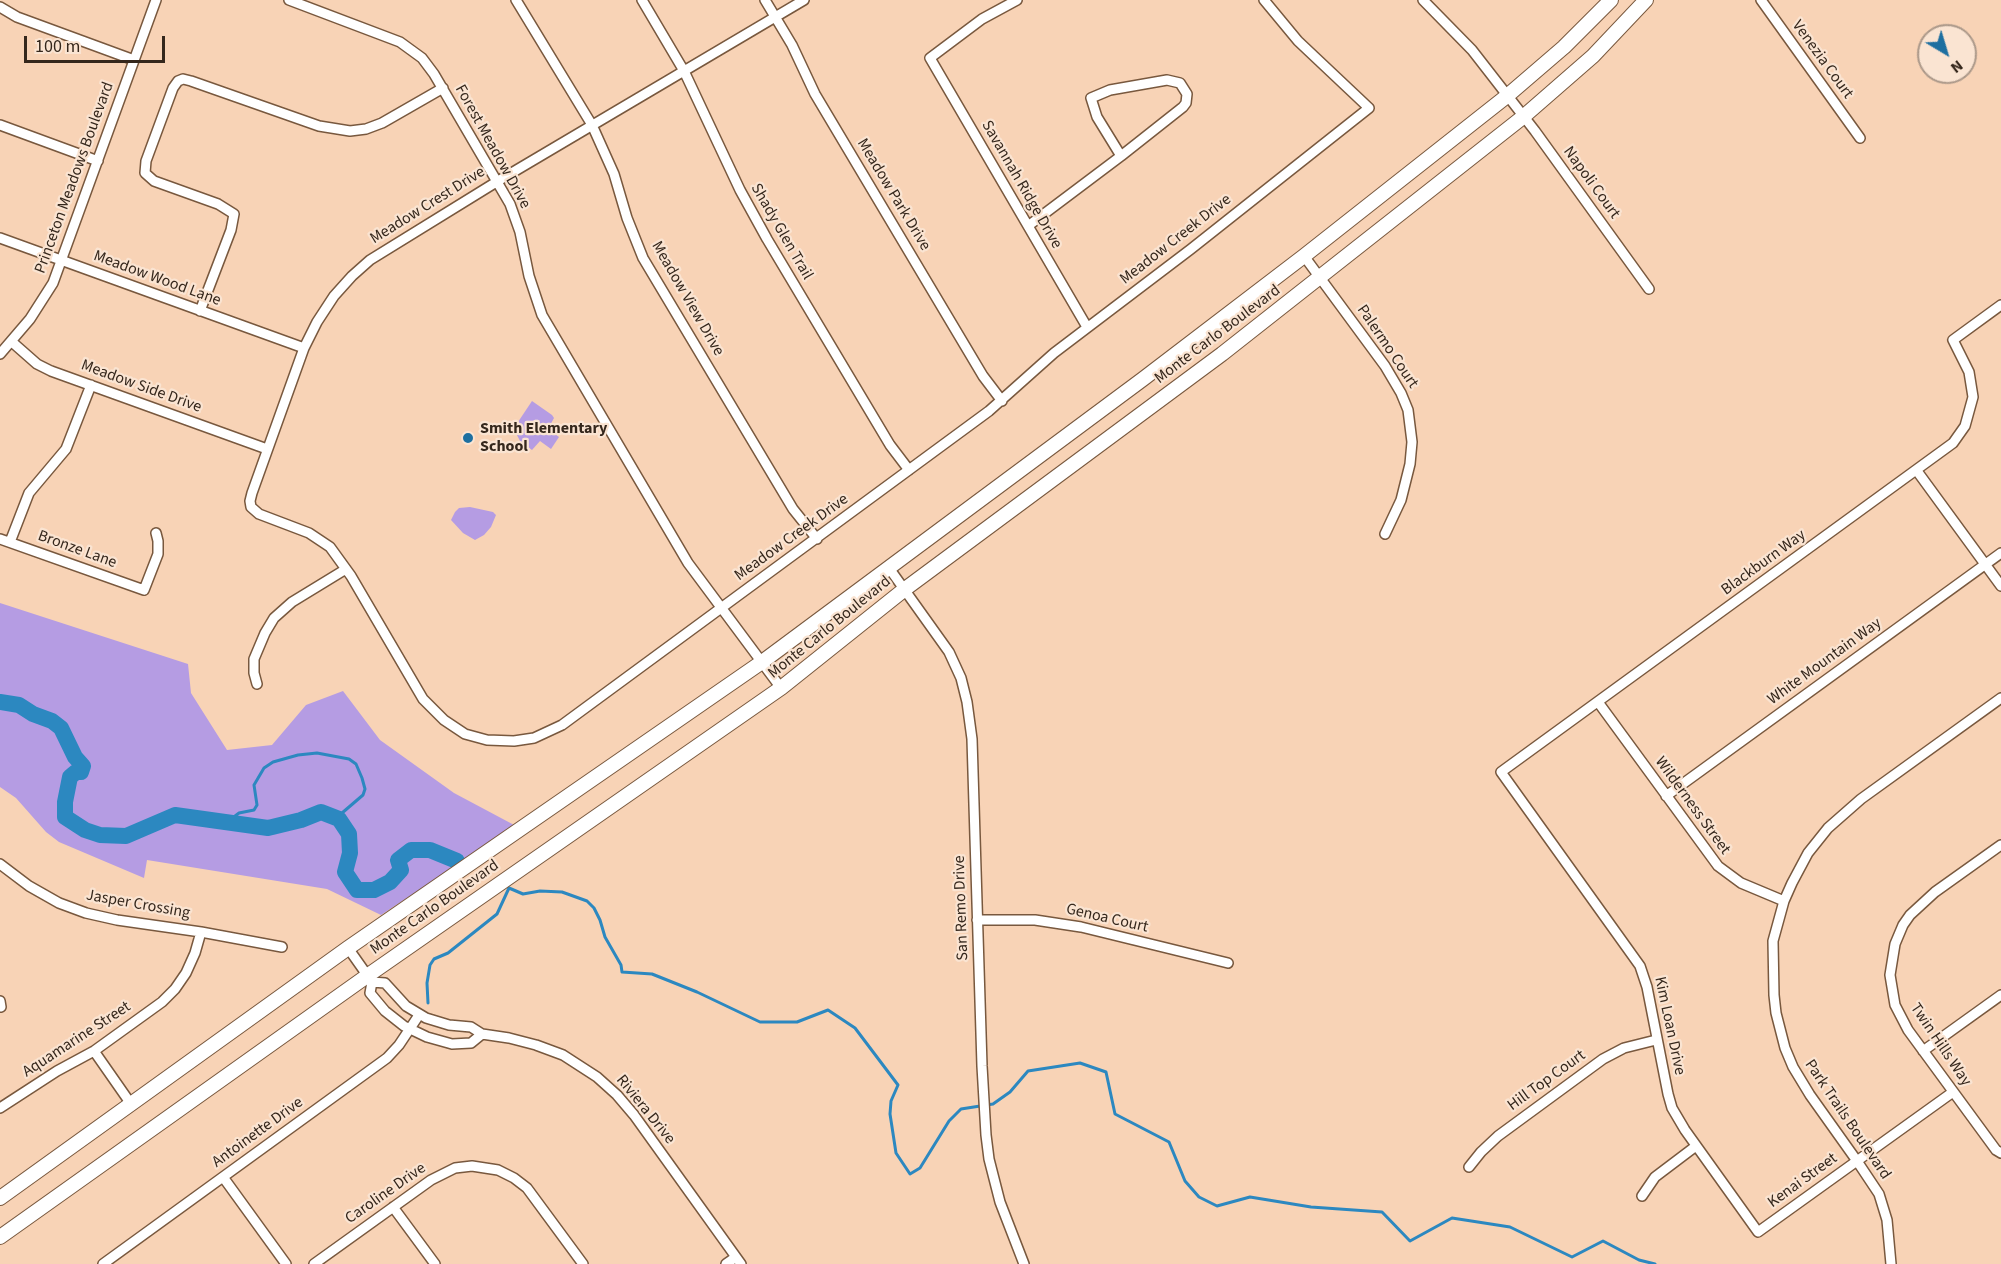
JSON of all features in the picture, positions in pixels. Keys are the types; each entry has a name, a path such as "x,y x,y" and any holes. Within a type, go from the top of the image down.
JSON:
{"main road":[{"name":"Monte Carlo Boulevard","path":"0,1198 348,948 762,662 889,568 1304,256 1507,96 1564,47 1611,0"},
{"name":"Monte Carlo Boulevard","path":"0,1237 781,688 905,589 1222,354 1524,117 1593,56 1646,0"}],"street":[{"name":"Princeton Meadows Boulevard","path":"0,354 42,302 53,283 156,0"},
{"name":"Forest Meadow Drive","path":"289,0 384,34 408,46 422,58 443,88 498,181 517,223 529,276 542,315 681,551 781,688"},
{"name":"Meadow View Drive","path":"516,0 592,125 614,174 627,218 643,258 794,509 817,539"},
{"name":"Shady Glen Trail","path":"642,0 684,71 740,190 767,239 890,445 909,470"},
{"name":"Meadow Park Drive","path":"765,0 827,114 983,376 1002,401"},
{"name":"Meadow Crest Drive","path":"251,507 252,493 304,348 334,296 361,268 498,181 804,0"},
{"name":"Savannah Ridge Drive","path":"1017,0 982,20 930,58 1087,327"},
{"name":"Meadow Creek Drive","path":"251,507 259,514 317,538 330,548 346,569 420,693 432,710 458,730 478,738 514,741 534,738 562,725 1002,401 1054,353 1191,249 1369,108 1298,41 1264,0"},
{"name":"Napoli Court","path":"1423,0 1472,50 1524,117 1649,289"},
{"name":"Venezia Court","path":"1761,0 1860,138"},
{"path":"0,7 17,17 134,60"},
{"path":"200,311 231,230 234,214 218,204 154,181 145,173 146,162 173,88 178,81 183,79 191,81 319,126 350,131 374,127 443,88"},
{"path":"1028,226 1121,156 1183,107 1187,94 1180,83 1176,80 1167,80 1110,90 1091,98 1095,111 1121,156"},
{"path":"0,125 98,161"},
{"name":"Meadow Wood Lane","path":"0,238 304,348"},
{"name":"Palermo Court","path":"1304,256 1390,374 1408,410 1412,442 1410,464 1401,500 1385,534"},
{"name":"Blackburn Way","path":"1501,772 1953,443 1969,416 1973,397 1966,364 1953,340 2001,305"},
{"name":"Meadow Side Drive","path":"12,342 44,368 267,449"},
{"path":"5,540 29,493 66,449 91,385"},
{"path":"1917,471 2001,586"},
{"name":"Bronze Lane","path":"5,540 144,590 158,554 156,533"},
{"name":"White Mountain Way","path":"1666,796 2001,553"},
{"name":"San Remo Drive","path":"889,568 954,661 967,702 972,740 983,1100 989,1159 1000,1202 1024,1264"},
{"path":"257,684 254,660 274,618 291,602 346,569"},
{"name":"Park Trails Boulevard","path":"1891,1264 1890,1236 1883,1207 1872,1182 1810,1095 1793,1067 1780,1031 1774,995 1773,941 1784,901 1808,853 1839,816 2001,698"},
{"name":"Wilderness Street","path":"1598,702 1718,866 1741,883 1784,901"},
{"name":"Kim Loan Drive","path":"1501,772 1640,966 1647,987 1656,1040 1672,1108 1696,1146 1758,1232"},
{"name":"Twin Hills Way","path":"2001,845 1917,907 1898,935 1890,965 1892,995 1903,1021 1996,1150 2001,1153"},
{"path":"0,879 3,867"},
{"name":"Jasper Crossing","path":"3,867 29,886 59,903 86,913 282,947"},
{"name":"Genoa Court","path":"977,920 1035,920 1081,927 1227,963"},
{"name":"Aquamarine Street","path":"0,1108 49,1076 94,1051 162,1002 176,989 186,973 201,932"},
{"name":"Riviera Drive","path":"348,948 369,979 370,993 374,999 390,1016 410,1030 437,1041 452,1044 471,1043 483,1034"},
{"name":"Riviera Drive","path":"369,979 385,983 400,1000 419,1015 449,1025 471,1027 483,1034 519,1040 549,1050 576,1062 608,1086 634,1115 739,1260"},
{"path":"1923,1051 2001,995"},
{"name":"Antoinette Drive","path":"103,1264 379,1064 399,1045 419,1015"},
{"name":"Hill Top Court","path":"1469,1167 1497,1136 1603,1059 1624,1048 1656,1040"},
{"path":"94,1051 130,1104"},
{"name":"Kenai Street","path":"1758,1232 1953,1092"},
{"path":"1642,1196 1661,1171 1696,1146"},
{"name":"Caroline Drive","path":"314,1264 431,1180 455,1168 472,1166 498,1170 527,1188 583,1264"},
{"path":"224,1177 286,1264"},
{"path":"393,1207 435,1264"},
{"path":"726,1264 739,1260"}],"shaded area":[{"path":"532,401 554,418 548,429 559,437 551,449 540,441 532,450 520,441 516,433 516,425"},
{"path":"470,507 493,512 496,515 491,527 475,540 463,533 451,520 459,508"},
{"path":"0,603 188,664 191,693 227,750 272,745 306,705 343,691 380,740 454,793 516,826 381,915 327,889 147,860 144,878 59,842 46,832 16,798 0,787"}],"waterway":[{"path":"0,702 19,705 33,714 52,721 61,728 75,757 83,766 81,772 76,772 70,777 65,802 65,817 85,830 100,835 126,836 175,815 268,828 301,820 321,812 339,819 349,834 350,853 345,872 357,890 374,890 390,882 401,870 398,860 411,850 430,850 457,861"},
{"path":"226,823 239,813 254,810 257,805 254,785 264,768 273,762 298,755 317,753 349,759 356,764 362,778 365,789 363,795 342,813 339,819"},
{"path":"428,1003 427,983 430,965 434,959 448,953 497,914 509,888 523,894 540,891 562,892 587,901 594,908 605,937 621,965 622,972 652,974 697,992 760,1022 797,1022 828,1010 855,1028 898,1085 891,1101 890,1114 896,1153 910,1174 920,1168 949,1121 961,1109 993,1104 1010,1092 1028,1071 1080,1063 1106,1072 1115,1114 1169,1142 1185,1181 1199,1197 1217,1206 1250,1197 1311,1207 1382,1212 1410,1241 1452,1218 1510,1227 1572,1257 1603,1241 1639,1260 1655,1264"}],"place":[{"name":"Smith Elementary School","path":"468,438"}]}
